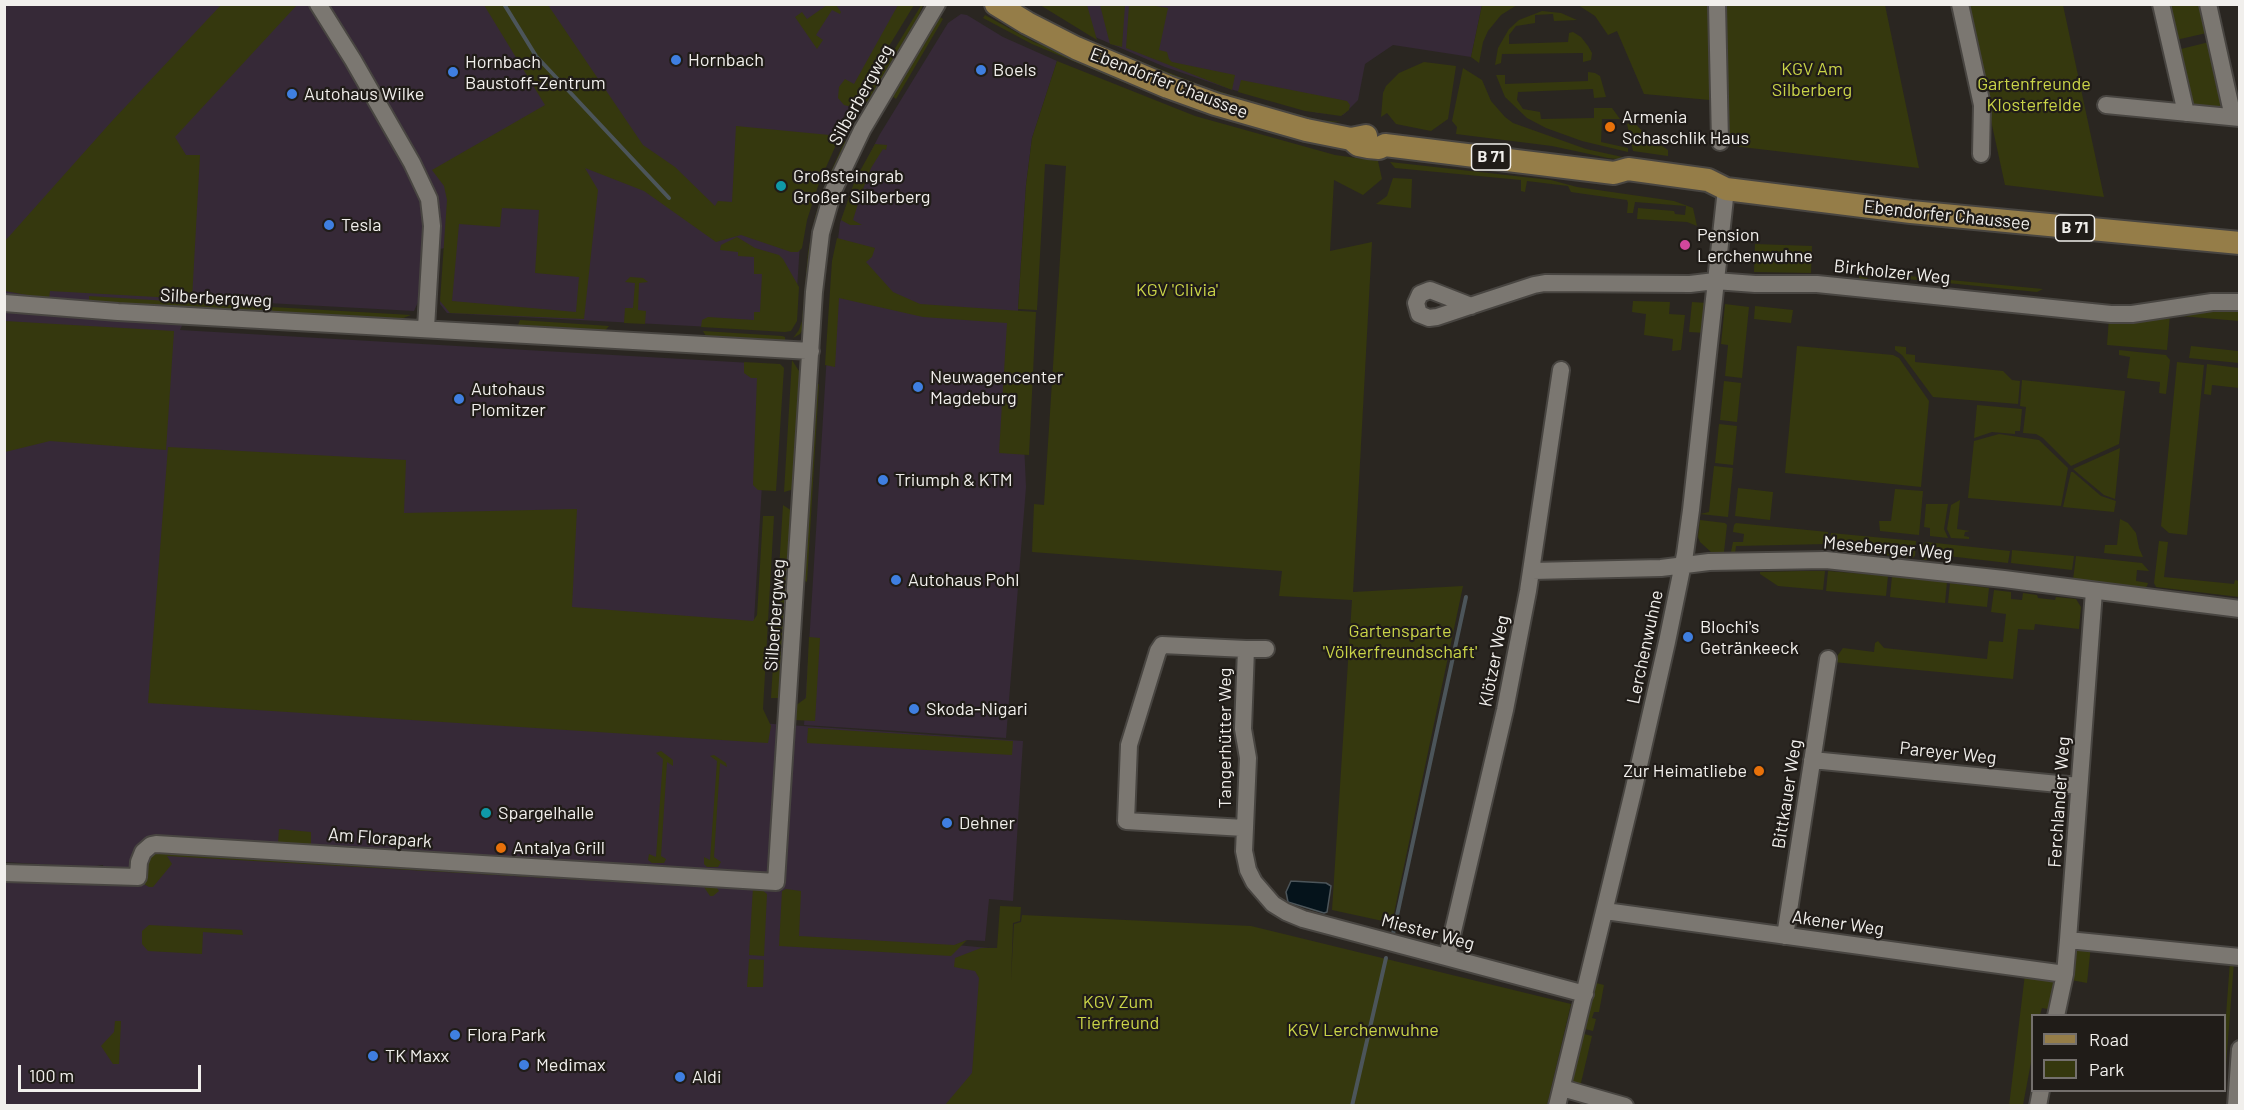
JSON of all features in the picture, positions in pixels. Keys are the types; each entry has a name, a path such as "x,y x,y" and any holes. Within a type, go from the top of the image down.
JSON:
{"main road":[{"name":"Ebendorfer Chaussee","path":"996,4 1068,44 1168,87 1257,116 1351,139 1361,136 1379,138 1385,145 1614,173 1628,169 1708,180 1726,189 1911,212 2240,243"}],"street":[{"path":"318,4 416,170 429,199 432,226 426,328"},
{"name":"Silberbergweg","path":"776,882 817,261 829,202 837,180 868,119 937,4"},
{"path":"1717,4 1720,142"},
{"path":"1960,4 1982,105 1982,154"},
{"path":"2162,4 2187,113"},
{"path":"2106,105 2236,117 2208,4"},
{"name":"Lerchenwuhne","path":"1557,1106 1605,911 1667,642 1682,566 1691,510 1726,189"},
{"name":"Birkholzer Weg","path":"1471,306 1545,283 1690,284 1715,281 1755,284 1817,284 2111,314 2132,314 2212,302 2240,302"},
{"name":"Silberbergweg","path":"4,303 118,312 811,351"},
{"name":"Klötzer Weg","path":"1447,957 1505,710 1532,572 1561,370"},
{"name":"Meseberger Weg","path":"1532,572 1682,566 1709,562 1826,560 2240,609"},
{"name":"Ferchlander Weg","path":"2056,1014 2065,974 2094,591"},
{"name":"Tangerhütter Weg","path":"1244,828 1126,821 1129,746 1159,649 1165,645 1266,649"},
{"name":"Tangerhütter Weg","path":"1245,648 1242,729 1248,758 1244,828 1246,864 1254,882 1266,898"},
{"name":"Bittkauer Weg","path":"1785,936 1828,659"},
{"name":"Pareyer Weg","path":"1812,760 2079,786"},
{"name":"Am Florapark","path":"4,873 138,878 139,862 143,852 151,845 163,844 776,882"},
{"name":"Miester Weg","path":"1266,898 1282,910 1303,919 1585,994"},
{"name":"Akener Weg","path":"1605,911 2065,974"},
{"path":"2068,940 2240,957"},
{"path":"2237,1100 2240,1049"},
{"path":"1562,1088 1625,1106"}],"shaded area":[{"path":"5,5 912,5 829,141 806,150 795,320 787,331 447,313 440,304 445,248 424,252 419,300 414,311 194,299 180,330 769,364 750,690 759,723 1023,741 1013,901 989,899 985,941 967,940 956,945 1011,950 1006,1105 5,1106 5,880 105,882 103,865 89,867 5,862"},
{"path":"1042,5 1482,5 1471,57 1393,45 1365,64 1358,100 1343,115 1318,113 1230,89 1165,67 1095,37"},
{"path":"961,14 967,15 1003,37 1057,61 1032,138 1026,185 1018,309 1026,487 1006,738 804,725 830,305 840,223 854,184 880,134 948,23"},
{"path":"1291,881 1326,883 1331,886 1327,912 1288,902 1286,892"}],"green space":[{"path":"922,4 918,17 868,101 860,106"},
{"path":"221,5 297,5 175,137 186,155 200,155 192,299 50,291 49,299 5,291 5,241 112,121"},
{"path":"484,5 548,5 643,145 675,167 715,206 718,201 732,202 736,126 840,136 819,183 807,220 802,248 798,252 791,252 741,235 716,242 644,191 585,168 598,190 584,319 450,313 440,301 447,200 444,186 432,170 545,105","holes":["502,208 539,210 535,273 579,277 576,312 452,301 459,224 500,227"]},
{"path":"827,5 836,5 841,12 840,14 832,10 816,35 823,40 817,49 795,17 802,12 807,19"},
{"path":"898,5 914,5 852,107 844,105 838,98 839,87 845,79 854,84"},
{"path":"1040,5 1087,5 1097,40"},
{"path":"1100,5 1125,5 1122,47 1110,44"},
{"path":"1129,5 1168,8 1159,50 1167,52 1172,62 1235,75 1232,90 1126,48"},
{"path":"1482,5 1517,5 1501,15 1488,31 1483,42 1479,63 1471,57"},
{"path":"1578,5 1708,5 1710,100 1644,94 1617,31 1608,35 1595,16"},
{"name":"KGV Am Silberberg","path":"1726,5 1885,5 1919,168 1725,145"},
{"name":"Gartenfreunde Klosterfelde","path":"1966,5 2063,5 2104,197 2005,185"},
{"path":"2167,5 2204,5 2211,32 2176,40"},
{"path":"1542,11 1561,13 1577,20 1554,21 1553,14 1535,15 1535,23 1516,26 1509,35 1509,44 1568,42 1569,33 1573,32 1581,37 1588,46 1592,53 1591,60 1583,62 1583,53 1502,54 1501,63 1495,65 1498,48 1509,29 1519,20"},
{"path":"985,15 1034,42 1272,130 1270,133 1189,108 1123,82 1032,44 983,18"},
{"path":"940,17 943,19 896,99 892,96"},
{"path":"2213,41 2230,112 2191,108 2177,50"},
{"path":"1112,50 1208,88 1320,120 1341,122 1317,123 1192,86 1113,53"},
{"path":"1057,61 1195,116 1335,155 1378,161 1382,179 1363,195 1334,180 1330,251 1372,242 1353,592 1463,586 1392,923 1332,910 1352,600 1279,596 1282,571 1032,552 1034,504 1044,505 1066,166 1045,164 1037,310 1018,309 1026,185 1032,138"},
{"path":"1424,62 1456,66 1448,119 1431,131 1396,124 1387,113 1381,117 1383,93 1386,86 1399,73"},
{"path":"1463,68 1482,80 1491,101 1513,123 1586,149 1627,158 1627,160 1552,146 1456,134 1457,127 1452,121"},
{"path":"1588,72 1600,76 1606,97 1594,98 1593,89 1518,92 1517,100 1523,109 1540,112 1541,119 1594,118 1594,108 1612,108 1620,119 1602,119 1601,142 1628,148 1628,152 1582,141 1546,128 1527,118 1505,97 1496,75 1505,75 1505,84 1588,81"},
{"path":"1241,80 1347,101 1350,105 1349,110 1341,116 1305,111 1238,92"},
{"path":"1633,122 1650,138 1668,150 1668,156 1633,151 1627,124"},
{"path":"845,140 846,147 805,326 800,334 793,338 802,321 808,252 815,217 824,187"},
{"path":"875,144 887,145 886,150 883,149 871,168 860,197 853,220 862,225 850,225 841,220 855,180"},
{"path":"1390,162 1551,180 1577,187 1674,201 1693,208 1697,226 1687,222 1637,219 1638,208 1674,211 1675,214 1685,215 1686,206 1635,202 1633,213 1627,213 1627,200 1571,192 1568,186 1527,181 1525,192 1521,191 1521,180 1395,168"},
{"path":"1393,178 1412,179 1411,208 1376,204 1387,196"},
{"path":"737,237 755,248 779,255 783,259 799,287 797,321 791,331 701,327 702,320 708,317 754,320 754,312 760,312 762,274 754,274 754,257 738,256 738,252 720,250 721,245"},
{"path":"837,238 875,248 872,257 866,262 893,292 920,304 1036,312 1029,455 999,453 1007,323 923,317 839,298 835,367 825,365 832,261"},
{"path":"1755,244 1812,246 1811,273 1754,272"},
{"path":"1858,271 2043,289 2037,292 1868,275 1867,284 1860,283"},
{"path":"630,277 643,278 648,282 639,283 638,310 646,311 645,324 624,323 625,308 633,308 635,283 625,282"},
{"path":"89,296 262,307 262,311 257,313 93,304 89,301"},
{"path":"1633,301 1670,302 1669,314 1685,315 1681,350 1672,351 1673,339 1644,335 1646,314 1632,312"},
{"path":"1692,302 1708,303 1706,333 1689,332"},
{"path":"1725,304 1749,307 1742,378 1725,376 1728,345 1721,344"},
{"path":"1755,306 1793,310 1791,323 1754,319"},
{"path":"2239,306 2239,321 2181,316 2181,313"},
{"path":"272,307 411,315 398,320 277,315 272,312"},
{"path":"2170,314 2167,350 2107,345 2109,318"},
{"path":"520,320 609,326 603,333 523,328 518,325"},
{"path":"5,321 174,331 166,450 50,441 5,452"},
{"path":"703,331 782,336 785,337 785,341 707,338"},
{"path":"2239,342 2239,363 2189,358 2191,346 2238,351"},
{"path":"1797,346 1893,355 1899,358 1929,401 1921,487 1785,473"},
{"path":"1895,346 1906,347 1906,354 1915,355 1915,362 2003,371 2012,380 2020,381 2018,404 1933,397 1902,355 1895,350"},
{"path":"2119,350 2166,355 2170,360 2166,394 2159,393 2160,382 2127,378 2130,357 2119,355"},
{"path":"792,360 802,380 795,486 784,492"},
{"path":"744,362 780,364 784,368 776,491 758,490 753,485 757,378 751,378 744,373"},
{"path":"2177,362 2204,365 2187,535 2169,533 2161,526"},
{"path":"2207,364 2239,368 2239,388 2212,385 2211,395 2204,394"},
{"path":"2022,380 2125,391 2119,444 2071,466 2043,438 2036,434 2023,433 2026,407 2020,406"},
{"path":"1724,381 1741,383 1737,422 1720,420"},
{"path":"819,384 807,582 803,580 814,387"},
{"path":"1977,405 2022,409 2020,431 2015,431 2015,434 1992,432 1974,438"},
{"path":"1719,424 1737,426 1733,465 1715,463"},
{"path":"1999,434 2039,440 2068,468 2061,506 1968,498 1974,441"},
{"path":"168,447 406,460 404,513 577,509 572,607 753,621 757,615 763,516 774,516 763,709 771,726 768,743 148,703"},
{"path":"2120,448 2115,499 2104,495 2073,469"},
{"path":"1714,466 1733,468 1728,517 1700,514 1709,512"},
{"path":"2071,472 2101,496 2116,501 2114,512 2063,507"},
{"path":"1738,488 1773,492 1770,520 1735,516"},
{"path":"1895,489 1923,491 1919,535 1880,531 1879,521 1891,521"},
{"path":"1960,500 1957,529 1970,531 1965,532 1964,536 1969,539 1951,538 1947,529 1951,505"},
{"path":"1926,504 1948,504 1944,529 1948,538 1930,536 1930,528 1924,527"},
{"path":"783,505 792,511 783,695 780,698 771,698"},
{"path":"2120,519 2128,523 2136,533 2143,557 2104,553 2105,545 2117,545"},
{"path":"1700,520 1727,525 1724,552 1711,552 1700,542 1698,537"},
{"path":"1736,523 1828,532 1827,544 1736,546 1735,554 1731,552 1733,542 1743,542 1744,534 1733,532"},
{"path":"1831,533 1916,541 1915,556 1912,558 1876,554 1876,546 1830,544"},
{"path":"2159,541 2168,542 2164,577 2234,584 2235,580 2239,581 2239,597 2156,587 2154,583"},
{"path":"1926,542 2010,551 2008,563 1948,556 1945,562 1946,550 1929,548 1927,560 1923,560 1923,544"},
{"path":"2012,550 2074,556 2072,570 2011,563"},
{"path":"2076,556 2142,563 2149,571 2137,570 2136,581 2148,583 2147,586 2145,588 2073,580"},
{"path":"1825,571 1823,590 1778,586 1760,574 1760,572"},
{"path":"1828,571 1888,576 1886,596 1826,591"},
{"path":"1892,576 1947,582 1945,603 1890,597"},
{"path":"1950,583 1989,588 1987,607 1948,603"},
{"path":"1994,590 2011,592 2011,599 2022,600 2023,593 2055,600 2056,597 2076,599 2081,607 2079,629 2035,624 2034,630 2018,629 2013,679 1833,662 1843,648 1874,652 1875,643 1878,641 1884,648 1987,659 1989,641 2003,642 2006,614 1991,612"},
{"path":"809,637 820,638 815,721 794,720 795,706 806,698"},
{"path":"808,728 1013,741 1012,755 807,743"},
{"path":"661,751 673,760 673,766 667,762 661,856 666,859 664,863 652,863 648,860 649,854 656,857 663,759 656,753"},
{"path":"714,755 726,763 727,767 720,763 714,857 721,862 718,867 707,867 704,864 704,857 710,860 717,761 710,756"},
{"path":"279,829 311,832 311,847 278,844"},
{"path":"154,852 715,885 719,891 710,896 704,887 167,856 172,864 153,887 149,887 144,884 146,862"},
{"path":"753,887 760,888 767,894 764,956 749,955"},
{"path":"786,889 801,891 799,936 954,945 967,940 951,956 779,946 782,891"},
{"path":"1000,906 1021,907 1020,921 1013,923 1011,981 1014,924 1021,922 1022,915 1251,926 1571,1004 1547,1105 945,1105 972,1073 979,978 975,971 954,967 955,958 981,948 997,948"},
{"path":"149,925 242,930 243,935 203,932 202,954 148,951 142,944 142,931"},
{"path":"2091,945 2087,983 2071,980 2072,955 2080,947"},
{"path":"749,959 764,960 763,987 747,987"},
{"path":"2230,961 2234,962 2226,1065 2226,1015"},
{"path":"2025,974 2052,979 2057,987 2053,1010 2042,1008 2040,1014 2031,1014 2031,1062 2023,1105 2009,1106"},
{"path":"1592,982 1604,985 1599,1012 1594,1012 1592,1018 1596,1019 1593,1031 1581,1028"},
{"path":"115,1021 121,1021 119,1064 113,1064 101,1046 114,1032"},
{"path":"1579,1035 1592,1036 1580,1087 1572,1081"}],"waterway":[{"path":"504,4 536,56 669,198"},
{"path":"1393,934 1466,597"},
{"path":"1352,1106 1386,958"}],"place":[{"name":"Hornbach","path":"676,60"},
{"name":"Boels","path":"981,70"},
{"name":"Hornbach Baustoff-Zentrum","path":"453,72"},
{"name":"Autohaus Wilke","path":"292,94"},
{"name":"Armenia Schaschlik Haus","path":"1610,127"},
{"name":"Großsteingrab Großer Silberberg","path":"781,186"},
{"name":"Tesla","path":"329,225"},
{"name":"Pension Lerchenwuhne","path":"1685,245"},
{"name":"Neuwagencenter Magdeburg","path":"918,387"},
{"name":"Autohaus Plomitzer","path":"459,399"},
{"name":"Triumph & KTM","path":"883,480"},
{"name":"Autohaus Pohl","path":"896,580"},
{"name":"Blochi's Getränkeeck","path":"1688,637"},
{"name":"Skoda-Nigari","path":"914,709"},
{"name":"Zur Heimatliebe","path":"1759,771"},
{"name":"Spargelhalle","path":"486,813"},
{"name":"Dehner","path":"947,823"},
{"name":"Antalya Grill","path":"501,848"},
{"name":"Flora Park","path":"455,1035"},
{"name":"TK Maxx","path":"373,1056"},
{"name":"Medimax","path":"524,1065"},
{"name":"Aldi","path":"680,1077"}],"park label":[{"name":"KGV 'Clivia'","path":"1177,290"},
{"name":"Gartensparte 'Völkerfreundschaft'","path":"1400,641"},
{"name":"KGV Zum Tierfreund","path":"1118,1012"},
{"name":"KGV Lerchenwuhne","path":"1363,1030"}]}
